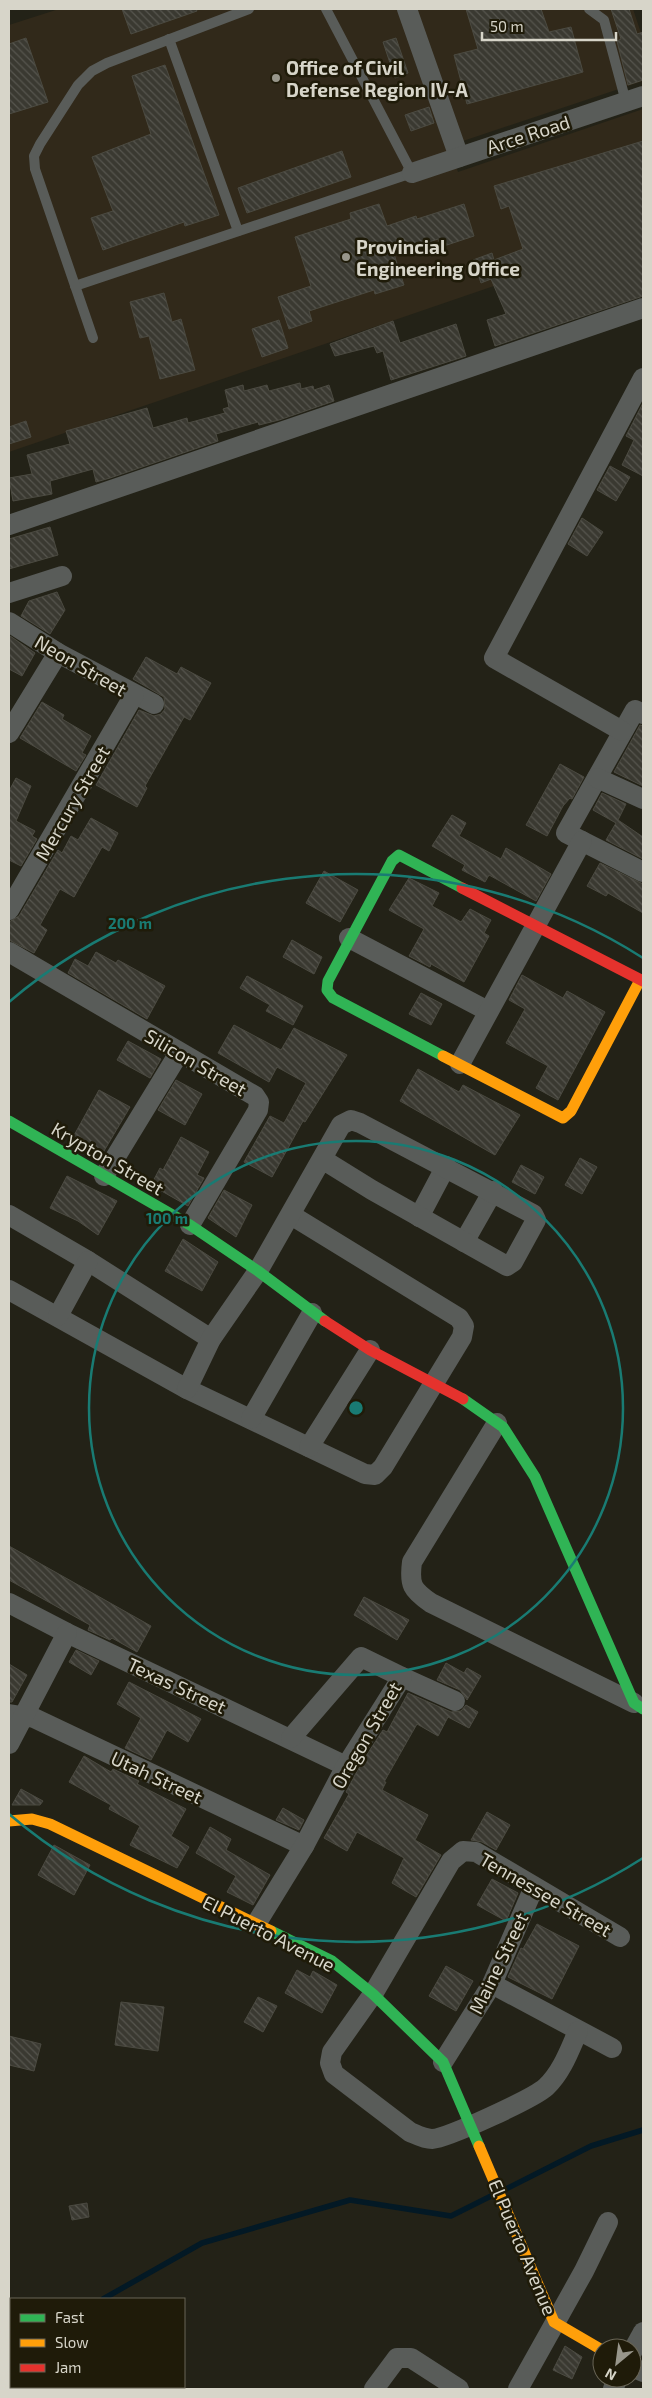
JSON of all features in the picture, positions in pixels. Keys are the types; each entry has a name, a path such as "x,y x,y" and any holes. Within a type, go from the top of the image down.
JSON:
{"street":[{"path":"407,9 459,157"},
{"name":"Arce Road","path":"412,173 635,99"},
{"path":"9,525 643,308"},
{"path":"622,731 494,658 643,378"},
{"path":"9,593 62,576"},
{"name":"Neon Street","path":"9,622 58,653 154,704"},
{"path":"9,733 58,653"},
{"name":"Mercury Street","path":"9,910 134,695"},
{"path":"643,714 635,710 566,833 643,872"},
{"path":"597,778 643,799"},
{"path":"460,1064 582,841"},
{"path":"399,855 534,926 642,980 571,1111 563,1118 554,1115 333,998 327,990 328,981 349,938 392,861 399,855"},
{"path":"349,938 488,1011"},
{"name":"Silicon Street","path":"9,952 255,1096 259,1102 258,1110 190,1225"},
{"path":"104,1176 179,1053"},
{"path":"186,1389 211,1339 258,1271 291,1216 322,1159 342,1125 350,1120 360,1123 493,1191 534,1214 536,1220 513,1262 507,1266 418,1217 322,1159"},
{"name":"Krypton Street","path":"9,1121 190,1225 258,1271 312,1313 370,1350 460,1397 503,1427 536,1477 639,1706"},
{"path":"418,1217 446,1166"},
{"path":"464,1242 493,1191"},
{"path":"9,1215 88,1261 211,1339"},
{"path":"9,1290 186,1389 365,1474 376,1475 383,1467 435,1384 462,1337 464,1326 459,1318 291,1216"},
{"path":"58,1316 88,1261"},
{"path":"251,1419 312,1313"},
{"path":"309,1447 370,1350"},
{"path":"496,1423 412,1562 410,1577 413,1587 416,1592 431,1603 639,1706"},
{"name":"Texas Street","path":"9,1603 67,1633 291,1738 346,1766"},
{"path":"9,1744 16,1716 67,1633"},
{"name":"Oregon Street","path":"256,1924 304,1846 346,1766 402,1677 361,1657 291,1738"},
{"path":"402,1677 455,1702"},
{"name":"Utah Street","path":"16,1716 34,1718 304,1846"},
{"name":"El Puerto Avenue","path":"9,1821 32,1819 50,1824 332,1962 373,1994 443,2062 554,2322 592,2344"},
{"name":"Tennessee Street","path":"578,2031 560,2068 547,2086 533,2095 471,2124 432,2139 410,2132 334,2074 330,2063 332,2052 373,1994 451,1860 463,1851 476,1852 620,1937"},
{"name":"Maine Street","path":"443,2062 492,1984 534,1887"},
{"path":"492,1984 612,2048"},
{"path":"518,2389 584,2271 608,2222"},
{"path":"374,2389 397,2358 411,2358 459,2389"}],"lane":[{"path":"93,338 35,169 34,156 78,85 92,71 107,62 249,9"},
{"path":"75,286 412,173 326,9"},
{"path":"588,9 604,20 635,99"},
{"path":"169,39 238,231"}],"shaded area":[{"path":"59,9 400,9 458,172 643,109 643,235 9,452 9,25"},
{"path":"414,9 633,9 643,39 643,81 460,142"}],"building":[{"path":"122,9 196,9 197,11 131,34"},
{"path":"466,9 541,9 549,32 571,27 583,72 467,104 454,55 478,49"},
{"path":"611,9 629,9 637,34 643,32 643,80 628,85 617,41 621,39"},
{"path":"26,38 48,102 9,114 9,44"},
{"path":"396,38 408,73 395,78 383,42"},
{"path":"165,65 219,215 185,226 184,222 103,250 91,218 113,211 92,157 151,134 132,76"},
{"path":"429,107 434,123 411,131 405,115"},
{"path":"643,141 643,296 495,346 487,320 506,314 491,279 481,283 473,260 492,253 494,260 523,249 509,206 501,209 494,186"},
{"path":"342,151 351,177 247,213 238,188"},
{"path":"379,204 387,226 416,216 417,219 464,204 474,236 441,247 438,239 394,254 404,285 375,294 374,290 309,311 312,321 289,329 278,297 311,286 295,237 351,219 350,213"},
{"path":"164,293 172,322 181,319 195,370 160,379 149,336 140,338 130,302"},
{"path":"279,320 288,348 262,357 252,329"},
{"path":"393,321 400,343 456,324 466,356 391,380 383,351 377,353 374,346 335,356 330,344"},
{"path":"300,383 301,389 313,386 314,390 329,385 334,401 279,420 259,425 258,422 216,434 218,441 96,482 93,469 50,481 52,494 13,501 9,478 32,474 27,455 70,444 66,431 147,408 153,428 187,418 188,423 225,413 223,409 229,407 225,390 243,385 244,391 267,385 269,391"},
{"path":"643,403 643,476 622,465 634,440 626,436"},
{"path":"26,421 31,437 9,444 9,427"},
{"path":"610,466 630,477 616,501 597,490"},
{"path":"582,518 603,532 587,556 568,544"},
{"path":"50,527 58,555 9,569 9,539"},
{"path":"57,592 65,610 50,634 21,616 29,601"},
{"path":"10,636 35,653 22,676 9,669"},
{"path":"146,657 177,674 181,667 211,683 190,720 184,717 145,786 147,788 137,807 96,785 139,710 154,716 161,714 165,709 164,697 133,679"},
{"path":"42,702 64,715 62,719 91,736 82,753 86,755 76,771 20,738"},
{"path":"640,725 643,726 643,786 614,772"},
{"path":"560,764 584,777 572,799 570,798 563,806 547,836 526,825"},
{"path":"16,778 31,786 16,821 35,831 32,836 37,839 21,866 9,860 9,791"},
{"path":"602,793 626,804 618,820 643,837 643,859 606,840 616,823 593,810"},
{"path":"452,815 466,823 459,836 501,859 506,848 551,874 536,901 489,875 485,882 462,870 465,865 432,846"},
{"path":"91,818 118,833 109,851 102,847 74,897 60,889 40,925 47,930 34,953 9,940 9,922 19,916 58,850 62,853 71,836 78,840"},
{"path":"600,863 643,884 643,913 608,893 606,896 587,886"},
{"path":"324,871 358,890 340,922 306,903"},
{"path":"409,878 439,893 432,906 461,922 470,909 491,920 484,933 489,936 464,982 431,964 430,967 409,956 424,929 389,910"},
{"path":"292,940 322,957 314,974 283,957"},
{"path":"96,952 116,963 118,960 165,986 147,1019 68,973 75,959 88,966"},
{"path":"522,975 563,998 567,991 605,1012 558,1100 536,1088 548,1066 506,1043 525,1009 509,1000"},
{"path":"247,976 303,1006 293,1025 266,1011 270,1005 240,988"},
{"path":"421,993 442,1004 431,1025 409,1014"},
{"path":"234,1025 281,1050 294,1028 347,1055 305,1122 303,1121 272,1177 244,1162 270,1116 284,1123 306,1083 277,1067 269,1082 218,1053"},
{"path":"128,1041 161,1059 150,1078 117,1060"},
{"path":"418,1069 459,1092 463,1085 520,1115 495,1155 400,1101"},
{"path":"176,1080 202,1094 185,1125 158,1110"},
{"path":"99,1090 130,1107 101,1156 72,1139"},
{"path":"181,1137 209,1152 197,1175 204,1178 188,1206 151,1185 160,1168 163,1170"},
{"path":"580,1158 597,1167 582,1194 565,1185"},
{"path":"521,1165 544,1177 535,1194 512,1182"},
{"path":"67,1176 117,1201 98,1235 78,1221 50,1208"},
{"path":"224,1190 252,1205 236,1237 208,1218"},
{"path":"183,1239 218,1262 202,1291 165,1271"},
{"path":"9,1546 151,1626 137,1652 112,1638 110,1640 88,1630 90,1625 9,1580"},
{"path":"364,1597 409,1620 397,1640 354,1615"},
{"path":"76,1650 99,1661 91,1675 69,1662"},
{"path":"446,1663 464,1673 467,1668 481,1676 467,1700 460,1690 437,1680"},
{"path":"9,1664 27,1675 12,1702 9,1702"},
{"path":"129,1682 201,1719 188,1742 167,1730 151,1760 125,1748 141,1718 117,1704"},
{"path":"408,1693 451,1712 461,1711 466,1705 478,1712 469,1728 448,1717 438,1736 417,1724 384,1782 386,1782 382,1790 428,1815 415,1840 441,1855 416,1897 392,1883 404,1858 357,1832 347,1851 324,1838 349,1794 346,1792 362,1762 383,1730 387,1732"},
{"path":"84,1756 111,1772 113,1769 139,1781 137,1784 186,1809 171,1836 189,1847 177,1868 130,1845 140,1826 109,1809 111,1805 69,1782"},
{"path":"21,1789 43,1801 40,1805 12,1805"},
{"path":"283,1808 304,1820 299,1830 276,1820"},
{"path":"487,1812 510,1825 496,1850 482,1842 471,1840"},
{"path":"210,1827 231,1839 226,1850 270,1875 253,1905 227,1892 236,1876 196,1853"},
{"path":"54,1845 90,1865 74,1895 38,1875"},
{"path":"492,1879 518,1893 506,1921 477,1905"},
{"path":"537,1924 579,1946 552,1999 508,1977 521,1948 523,1949"},
{"path":"446,1966 473,1981 456,2011 429,1996"},
{"path":"297,1970 310,1977 313,1971 337,1985 322,2013 285,1993"},
{"path":"258,1997 277,2006 263,2032 244,2022"},
{"path":"121,2002 164,2007 158,2051 115,2045"},
{"path":"9,2036 41,2044 34,2071 9,2065"},
{"path":"87,2203 89,2217 72,2220 69,2206"},
{"path":"565,2346 582,2357 572,2379 553,2370"}],"waterway":[{"path":"506,2189 591,2146 643,2130"},
{"path":"105,2298 202,2243 350,2200 451,2216 493,2195"}],"traffic: fast":[{"path":"443,1056 333,998 327,990 328,981 392,861 399,855 462,888"},
{"path":"9,1121 190,1225 258,1271 325,1321"},
{"path":"463,1399 503,1427 535,1477 634,1703 643,1709"},
{"path":"271,1931 332,1961 373,1994 443,2062 479,2146"}],"traffic: slow":[{"path":"443,1056 563,1118 571,1111 640,980"},
{"path":"9,1821 32,1819 50,1824 271,1931"},
{"path":"479,2146 554,2322 592,2344"}],"traffic: jam":[{"path":"462,888 643,981"},
{"path":"325,1321 370,1350 463,1399"}],"place":[{"name":"Office of Civil Defense Region IV-A","path":"276,78"},
{"name":"Provincial Engineering Office","path":"346,257"}]}
